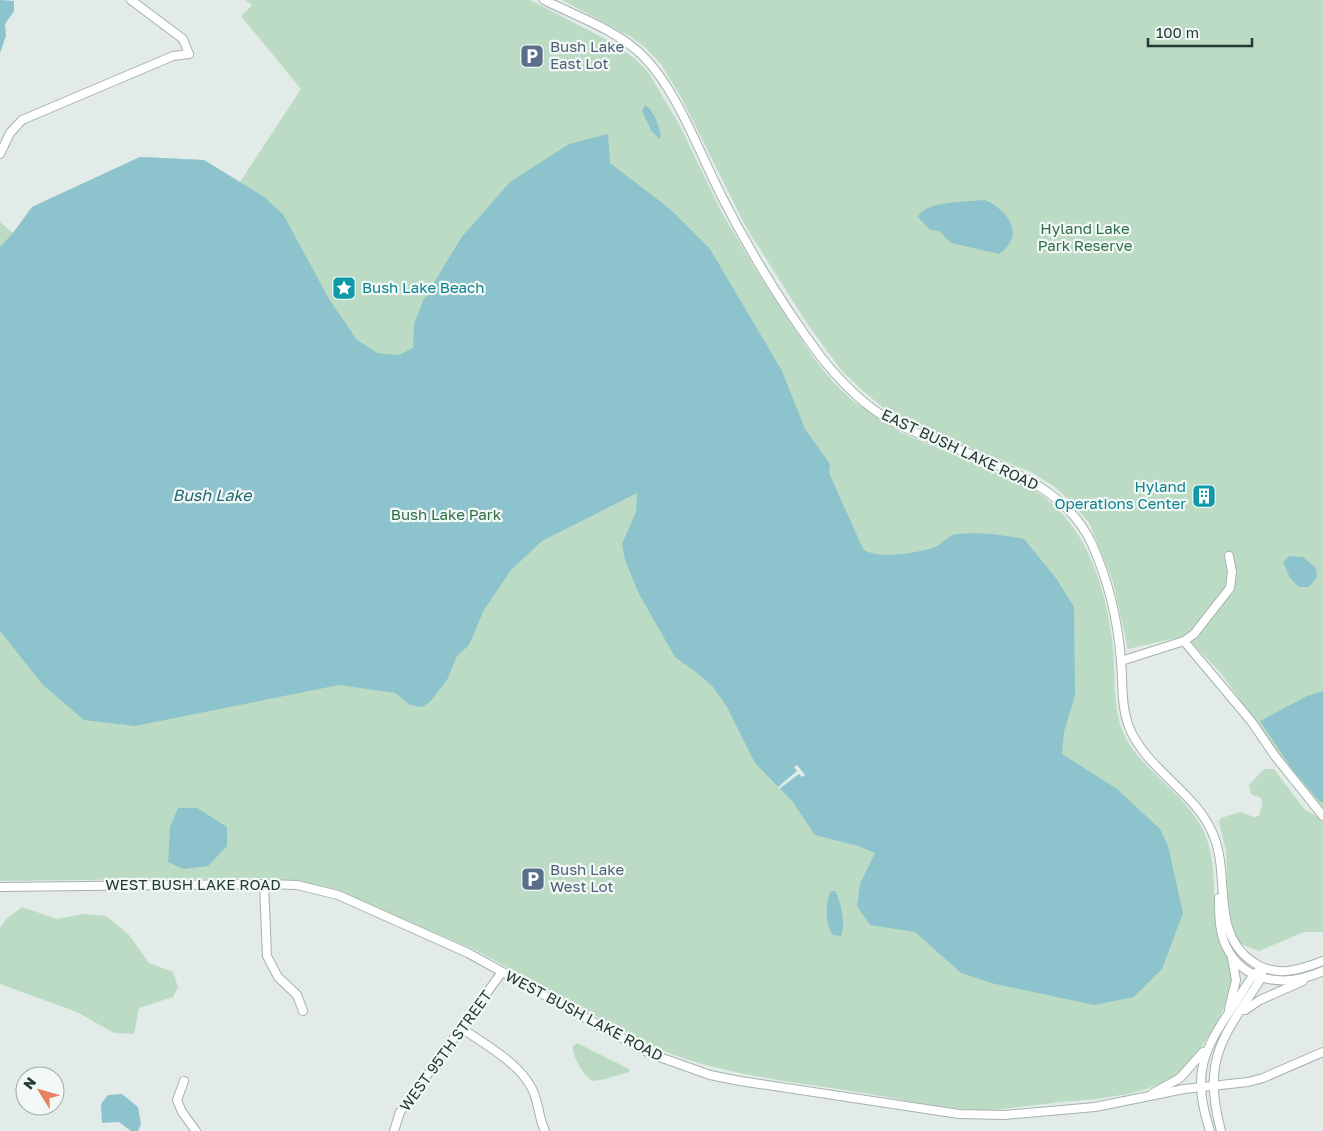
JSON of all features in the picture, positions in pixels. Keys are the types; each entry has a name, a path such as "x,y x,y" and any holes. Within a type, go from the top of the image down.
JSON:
{"street":[{"path":"0,154 10,133 22,120 173,56 189,54 183,39 130,0"},
{"name":"EAST BUSH LAKE ROAD","path":"544,0 628,45 643,56 659,76 736,225 758,262 821,356 851,390 889,419 1042,487 1070,511 1091,543 1104,575 1117,625 1124,709 1131,732 1150,758 1205,819 1218,847 1225,920 1230,938 1244,956 1262,968"},
{"path":"1121,661 1184,642 1194,634 1230,588 1232,572 1230,556"},
{"path":"1184,642 1251,721 1275,756 1323,816"},
{"path":"264,884 267,956 278,977 297,996 303,1011"},
{"name":"WEST BUSH LAKE ROAD","path":"0,887 296,885 338,895 456,947 651,1054 702,1072 740,1081 981,1116 1095,1107 1146,1096 1263,1078 1323,1052"},
{"name":"EAST BUSH LAKE ROAD","path":"1221,886 1219,898 1221,926 1225,944 1237,962 1262,977 1280,982 1315,975"},
{"path":"1228,1012 1236,980 1230,953"},
{"path":"1146,1096 1180,1078 1191,1068 1209,1044 1254,973 1262,968 1288,972 1323,961"},
{"path":"1210,1131 1207,1086 1218,1050 1262,977 1262,968"},
{"path":"1235,1021 1254,1004 1323,971"},
{"name":"WEST 95TH STREET","path":"394,1131 400,1112 502,972"},
{"path":"463,1028 524,1076 536,1096 540,1121 545,1131"},
{"path":"1209,1044 1200,1071 1207,1086 1221,1131"},
{"path":"184,1081 177,1100 182,1112 196,1131"}],"green space":[{"name":"Bush Lake Park","path":"245,0 530,0 615,44 634,58 649,73 680,126 722,213 756,270 813,357 834,383 853,401 902,433 1025,485 1045,498 1062,513 1087,550 1103,593 1112,639 1118,713 1126,738 1144,762 1177,795 1196,818 1208,843 1211,857 1217,932 1230,966 1231,983 1224,1008 1209,1036 1179,1072 1156,1086 1109,1097 995,1110 963,1109 932,1105 748,1075 694,1062 668,1053 643,1042 475,950 340,892 311,884 261,878 0,881 0,222 13,233 32,207 140,157 204,160 240,182 301,89 241,16 252,5"},
{"name":"Hyland Lake Park Reserve","path":"562,0 1323,0 1323,811 1288,768 1220,672 1185,636 1128,649 1113,582 1090,524 1055,487 1031,472 913,425 886,410 842,371 808,325 746,227 682,99 661,64 646,48 631,37"},
{"path":"1264,769 1274,769 1305,810 1319,817 1323,822 1323,932 1304,932 1259,951 1238,943 1229,922 1226,851 1219,822 1221,818 1240,812 1254,817 1259,816 1262,806 1261,798 1251,794 1249,785"},
{"path":"22,907 57,919 83,914 106,916 129,935 149,963 173,972 178,987 173,997 139,1008 134,1034 114,1033 77,1012 0,984 0,928 6,919"},
{"path":"577,1043 629,1069 629,1072 592,1081 576,1060 573,1046"}],"water":[{"path":"0,0 14,1 14,11 5,24 6,36 0,53"},
{"path":"645,105 651,110 656,120 660,131 660,139 652,132 642,111"},
{"name":"Bush Lake","path":"608,134 610,163 670,209 710,249 782,371 805,429 830,464 829,473 863,549 869,552 888,555 909,553 935,547 955,534 966,533 991,534 1024,539 1056,578 1074,607 1075,695 1064,732 1062,754 1117,789 1160,829 1168,846 1183,913 1162,969 1134,997 1094,1005 991,983 961,973 915,932 870,925 857,906 860,884 875,853 858,846 815,835 792,801 755,763 727,707 713,687 675,657 639,594 625,560 622,544 636,512 637,493 542,541 511,570 484,610 469,645 457,656 447,680 430,702 422,707 410,705 395,693 339,685 135,726 84,720 43,685 0,631 0,247 32,207 140,157 204,160 264,197 283,214 329,299 357,340 377,353 399,355 413,348 414,324 423,301 461,238 510,182 569,144"},
{"path":"985,200 1001,210 1011,224 1013,231 1012,239 999,254 951,243 939,231 930,230 918,217 922,211 929,207 948,203"},
{"path":"1289,556 1303,557 1316,568 1317,577 1309,587 1299,587 1290,578 1283,562"},
{"path":"1323,691 1323,802 1320,802 1292,769 1260,721 1307,696"},
{"path":"178,808 197,808 227,827 227,846 208,866 183,869 168,862 170,827"},
{"path":"831,891 835,891 841,907 843,926 841,936 833,935 828,926 827,907"},
{"path":"122,1094 138,1107 141,1124 138,1131 131,1131 119,1122 102,1123 101,1104 108,1095"}],"pier":[{"path":"797,765 805,775 802,777 799,774 779,789 778,787 797,771 794,767"}],"place":[{"name":"Bush Lake East Lot","path":"532,56"},
{"name":"Bush Lake Beach","path":"344,288"},
{"name":"Hyland Operations Center","path":"1204,496"},
{"name":"Bush Lake West Lot","path":"533,879"}]}
